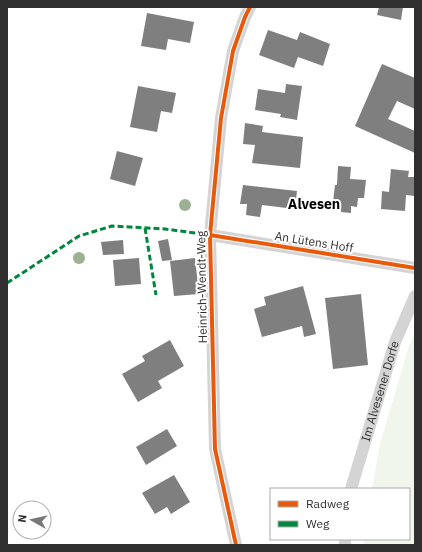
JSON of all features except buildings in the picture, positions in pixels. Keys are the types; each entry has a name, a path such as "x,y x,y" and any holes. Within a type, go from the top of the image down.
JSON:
{"street":[{"name":"Heinrich-Wendt-Weg","path":"236,545 215,449 210,235 221,118 233,51 250,7"},
{"name":"An Lütens Hoff","path":"210,235 415,268"},
{"name":"Im Alvesener Dorfe","path":"352,488 394,342 415,296"}],"shaded area":[{"path":"415,332 415,545 363,545 364,540 410,540 410,488 372,488 380,444 409,346"}],"marked path":[{"path":"7,283 79,236 112,226 165,229 210,235"},
{"path":"145,228 156,295"}],"cycle path":[{"path":"236,545 215,449 210,235 221,118 233,51 250,7"},
{"path":"210,235 415,268"}],"district":[{"name":"Alvesen","path":"314,204"}]}
